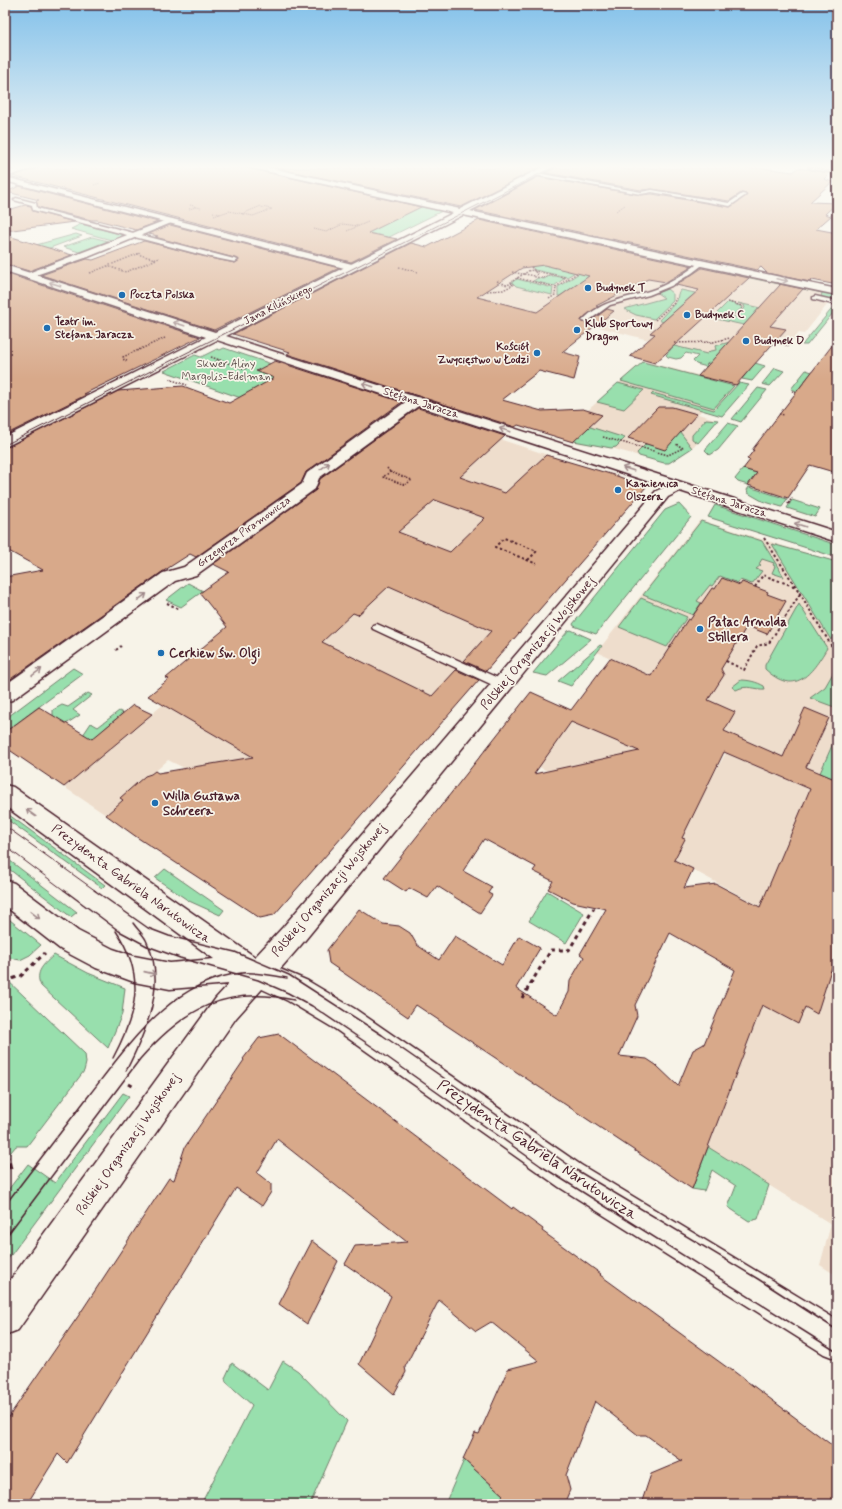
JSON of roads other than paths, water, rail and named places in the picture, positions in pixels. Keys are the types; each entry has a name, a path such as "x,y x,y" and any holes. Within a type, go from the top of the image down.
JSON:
{"street":[{"path":"27,275 68,262 130,237"},
{"path":"236,237 352,267"},
{"name":"Jana Kilińskiego","path":"5,443 411,237"},
{"path":"582,237 837,292"},
{"name":"Stefana Jaracza","path":"5,268 837,537"},
{"name":"Grzegorza Piramowicza","path":"5,695 169,577 190,571 309,486 312,476 416,401"},
{"name":"Polskiej Organizacji Wojskowej","path":"5,1317 218,1018 292,936 662,494 679,486"},
{"name":"Prezydenta Gabriela Narutowicza","path":"5,794 257,974 298,991 337,1014 570,1176 837,1341"},
{"name":"Prezydenta Gabriela Narutowicza","path":"5,890 69,940 106,959 134,969 170,976 226,971 257,974"}],"lane":[{"path":"140,237 235,260"},
{"path":"585,321 608,304 650,293 669,286 702,263"},
{"path":"815,298 837,303"},
{"path":"377,626 503,685"}],"tram line":[{"path":"5,445 414,237"},
{"path":"5,826 96,891"},
{"path":"5,846 65,891"},
{"path":"64,890 119,931 148,947"},
{"path":"94,890 148,928 169,936 235,952 289,975 382,1035 573,1168 758,1279 837,1330"},
{"path":"133,923 145,938 148,947"},
{"path":"113,1058 128,1026 135,994 135,979 132,964 116,931"},
{"path":"146,1025 155,990 155,973 148,947"},
{"path":"148,947 180,958 237,974"},
{"path":"237,974 259,973 287,978"},
{"path":"146,1025 173,1001 194,988 217,978 237,974"},
{"path":"237,974 258,980 288,993 312,1006 380,1052 541,1166 837,1352"},
{"path":"5,1238 140,1059 156,1041 190,1014 208,1005 227,999 247,996 270,996 294,1000"},
{"path":"5,1205 120,1055 146,1025"},
{"path":"126,1071 146,1025"}],"place":[{"name":"Budynek T","path":"588,288"},
{"name":"Poczta Polska","path":"122,295"},
{"name":"Budynek C","path":"687,315"},
{"name":"Teatr im. Stefana Jaracza","path":"47,328"},
{"name":"Klub Sportowy Dragon","path":"577,330"},
{"name":"Budynek D","path":"746,341"},
{"name":"Kościół Zwycięstwo w Łodzi","path":"537,353"},
{"name":"Kamienica Olszera","path":"618,490"},
{"name":"Pałac Arnolda Stillera","path":"700,629"},
{"name":"Cerkiew św. Olgi","path":"161,653"},
{"name":"Willa Gustawa Schreera","path":"155,803"}],"park label":[{"name":"Skwer Aliny Margolis-Edelman","path":"226,370"}]}
